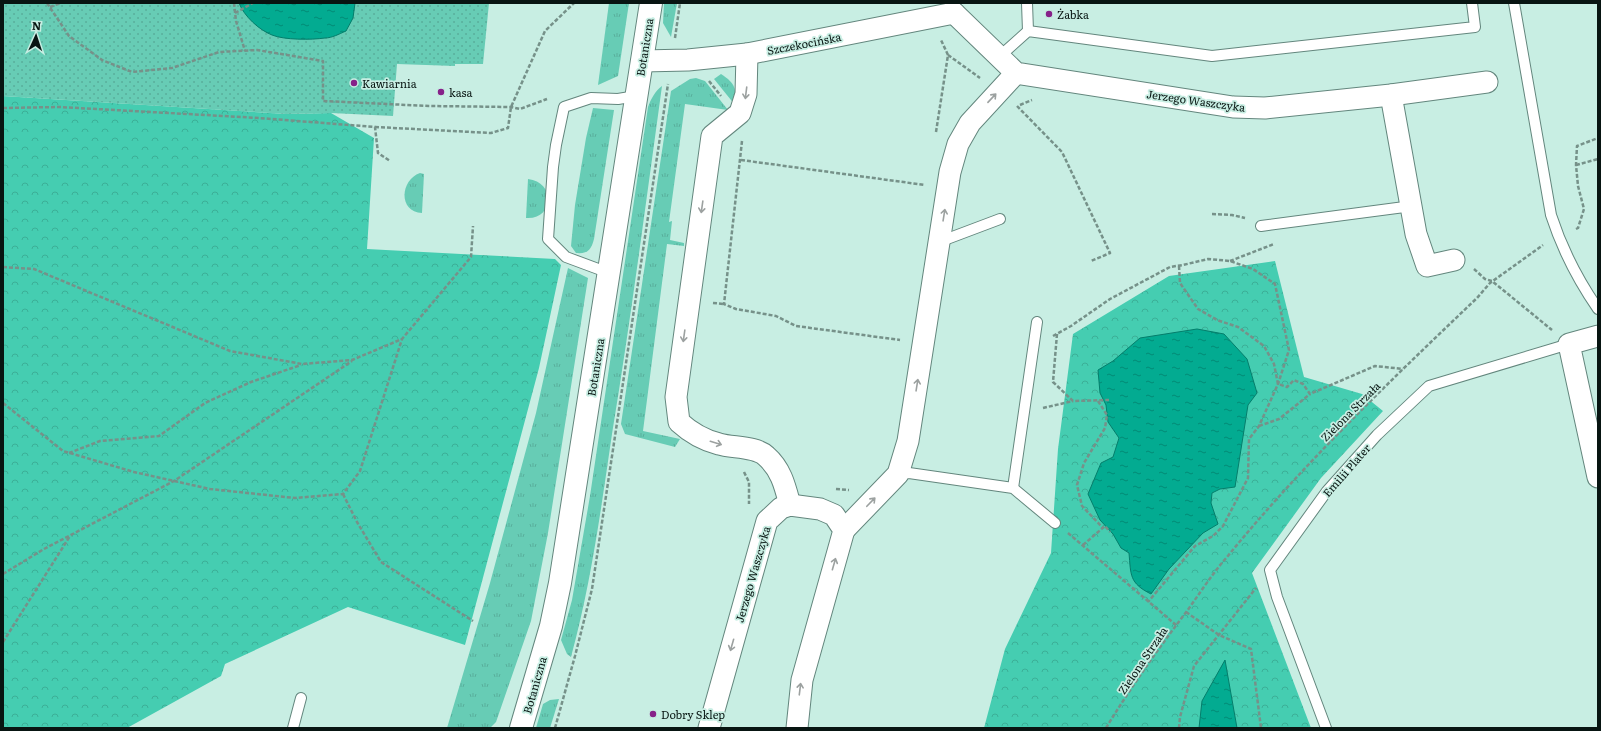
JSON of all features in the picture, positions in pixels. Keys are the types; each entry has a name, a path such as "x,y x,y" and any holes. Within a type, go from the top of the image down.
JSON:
{"main road":[{"name":"Botaniczna","path":"522,728 551,626 560,583 651,3"}],"street":[{"name":"Szczekocińska","path":"642,61 688,60 747,54 955,8"},
{"path":"798,728 802,680 844,530 898,474 908,441 950,172 958,144 970,123 1016,73 999,57 955,8"},
{"path":"747,54 746,94 740,113 712,136 676,398 679,422 696,436 719,444 765,454 783,478 790,504 820,509 834,515 844,530"},
{"name":"Jerzego Waszczyka","path":"1016,73 1233,107 1265,108 1391,95 1487,82"},
{"path":"1391,95 1416,234 1427,266 1454,260"},
{"name":"Emilii Plater","path":"1569,344 1598,336"},
{"path":"1569,344 1598,477"},
{"name":"Jerzego Waszczyka","path":"709,728 767,522 781,508 790,504"}],"lane":[{"path":"999,57 1028,30 1027,3"},
{"path":"1028,30 1212,56 1475,27 1472,3"},
{"path":"1514,3 1551,215 1560,242 1598,310"},
{"path":"609,273 566,256 548,239 556,145 564,107 591,98 618,99 636,96"},
{"path":"1261,226 1412,206"},
{"path":"939,242 1000,219"},
{"path":"1013,488 1037,322"},
{"name":"Emilii Plater","path":"1270,570 1327,491 1377,435 1429,386 1569,344"},
{"path":"898,474 909,473 1013,488 1055,523"},
{"path":"1270,570 1276,597 1326,728"},
{"path":"293,728 301,698"}],"path":[{"path":"46,3 69,36 102,60 132,72 172,68 220,52 257,50 324,61 323,101 429,106 511,107 520,109 550,98"},
{"path":"50,8 61,3"},
{"path":"234,3 235,13 245,51"},
{"path":"235,13 253,3"},
{"path":"3,108 76,108 491,133 508,128 511,107 545,31 574,3"},
{"path":"674,40 680,3"},
{"path":"935,139 948,55 939,37"},
{"path":"704,76 737,116 743,127 741,160 724,304 736,309 776,316 796,326 904,341"},
{"path":"555,728 592,588 669,81"},
{"path":"668,85 676,83"},
{"path":"1018,105 1062,152 1084,197 1110,253 1092,261"},
{"path":"375,127 378,153 390,161"},
{"name":"Zielona Strzała","path":"1106,728 1152,657 1226,558 1274,502 1332,440 1477,298 1492,281 1541,245 1560,242 1578,228 1584,209 1578,186 1576,165 1577,146 1598,138"},
{"path":"1576,165 1598,159"},
{"path":"741,160 928,185"},
{"path":"1212,214 1232,215 1250,219 1261,226"},
{"path":"3,403 63,451 134,472 210,489 295,498 343,494 360,471 402,339 470,257 473,226"},
{"path":"1033,347 1058,333 1110,299 1170,267 1208,259 1230,261 1253,268 1275,284 1289,350 1278,384 1259,426 1249,439 1248,478 1223,526 1213,536 1195,546 1148,602"},
{"path":"1178,266 1180,283 1198,309 1217,320 1238,327 1264,346 1274,364 1278,384"},
{"path":"3,267 34,270 230,351 302,364 352,360"},
{"path":"1492,281 1569,344"},
{"path":"1058,333 1053,382 1074,402"},
{"path":"3,574 70,536 174,481 352,360 402,339"},
{"path":"69,453 100,441 159,436 205,403 252,382 302,364"},
{"path":"1259,426 1279,419 1310,394 1375,366 1403,369"},
{"path":"1278,384 1287,387 1294,380 1303,384 1310,394"},
{"path":"1023,412 1074,402 1109,400"},
{"path":"1098,401 1107,415 1105,428 1084,463 1077,486 1082,506 1102,528"},
{"path":"832,488 847,491 853,488"},
{"path":"343,494 357,522 381,562 473,621"},
{"path":"1055,523 1083,545 1176,625"},
{"path":"1083,545 1105,526 1110,532"},
{"path":"3,642 70,536"},
{"path":"1179,728 1180,717 1194,666 1270,570"},
{"path":"1186,612 1219,635 1251,649 1261,728"}],"green space":[{"path":"3,3 489,3 483,64 455,64 455,66 397,64 393,116 331,113 286,114 3,96"},
{"path":"609,3 629,3 618,76 598,85"},
{"path":"664,3 677,3 671,37 663,23"},
{"path":"721,74 730,81 734,87 735,105 714,79"},
{"path":"696,78 705,81 728,110 685,104 669,222 672,221 670,240 684,243 684,246 667,244 643,431 680,439 675,447 625,434 621,424 671,91 690,79"},
{"path":"662,86 632,304 599,518 590,574 571,657 567,654 561,640 572,600 590,496 648,107 657,90"},
{"path":"3,96 286,114 331,113 374,138 367,249 555,259 561,265 539,368 465,645 348,607 225,664 221,676 127,728 3,728"},
{"path":"593,108 614,110 594,239 592,246 586,252 576,253 571,246 575,205 586,138"},
{"path":"420,173 424,174 422,213 414,211 409,207 404,195 408,182"},
{"path":"528,179 537,182 543,187 547,193 548,200 542,213 535,217 526,218"},
{"path":"1275,261 1304,377 1362,394 1383,411 1321,478 1252,573 1311,728 984,728 1005,649 1051,553 1058,449 1073,334 1169,276"},
{"path":"568,268 588,278 548,533 531,621 496,722 490,728 447,728 490,583 536,413"},
{"path":"559,699 550,728 536,728 543,704 550,700"}],"water":[{"path":"239,3 355,3 353,18 346,31 336,36 319,39 290,39 277,37 267,33 257,26 244,13"},
{"path":"1197,329 1224,334 1247,359 1257,393 1248,405 1235,487 1220,489 1212,493 1211,503 1218,524 1203,533 1169,569 1151,594 1139,586 1132,578 1129,553 1121,548 1113,534 1100,520 1088,494 1101,463 1113,457 1119,438 1108,422 1106,405 1100,393 1098,370 1113,361 1140,338"},
{"path":"1225,660 1237,728 1199,728 1202,701"}],"place":[{"name":"Żabka","path":"1049,14"},
{"name":"Kawiarnia","path":"354,83"},
{"name":"kasa","path":"441,92"},
{"name":"Dobry Sklep","path":"653,714"}]}
